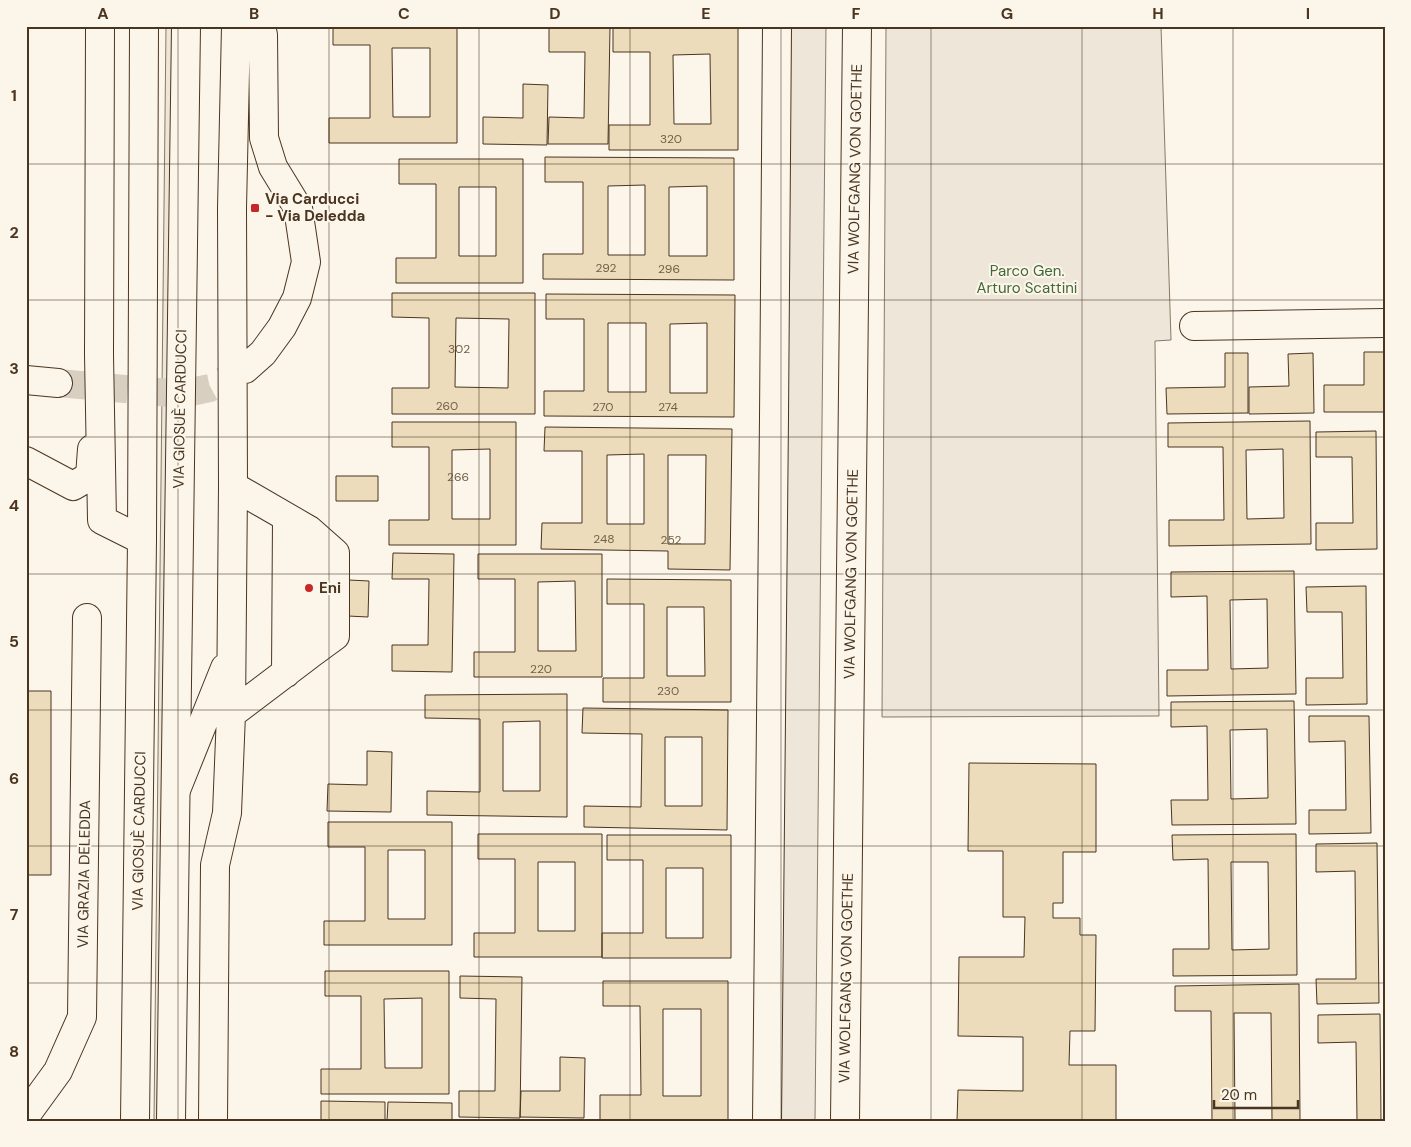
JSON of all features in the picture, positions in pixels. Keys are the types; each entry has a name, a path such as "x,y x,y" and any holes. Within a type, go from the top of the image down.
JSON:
{"street":[{"path":"100,26 99,356 102,520"},
{"name":"VIA GIOSUÈ CARDUCCI","path":"135,1121 142,540 144,26"},
{"name":"VIA GIOSUÈ CARDUCCI","path":"171,1121 186,26"},
{"name":"VIA GIOSUÈ CARDUCCI","path":"213,1121 215,864 227,813 231,714 232,208 236,26"},
{"path":"245,369 263,353 282,328 297,298 306,262 298,208 273,167 264,138 263,35 261,26"},
{"path":"767,1121 777,26"},
{"name":"VIA WOLFGANG VON GOETHE","path":"844,1121 857,26"},
{"path":"1194,326 1385,323"},
{"path":"26,460 73,486 90,476 99,356"},
{"path":"26,380 58,383"},
{"path":"26,474 102,520 142,540"},
{"path":"231,714 335,636 335,552 298,524 232,486"},
{"path":"286,673 298,524"},
{"name":"VIA GRAZIA DELEDDA","path":"26,1115 58,1071 82,1017 87,618"},
{"name":"VIA GIOSUÈ CARDUCCI","path":"175,793 232,653"}],"green space":[{"path":"166,26 176,26 163,1121 154,1121"},
{"path":"788,26 826,26 815,1121 779,1121"},
{"name":"Parco Gen. Arturo Scattini","path":"886,26 1161,26 1171,340 1155,341 1159,716 882,717"}],"building":[{"path":"333,26 457,26 457,143 329,143 329,118 370,118 370,45 333,45","holes":["392,48 430,48 430,117 393,117"]},
{"path":"549,26 610,27 608,144 548,144 549,117 584,118 585,52 549,52"},
{"path":"613,27 738,27 738,150 609,150 609,125 650,125 650,52 613,52","holes":["710,54 711,124 674,124 673,55"]},
{"path":"523,84 548,85 547,145 483,144 483,117 523,118"},
{"path":"545,157 734,158 734,280 543,279 543,254 583,254 583,182 545,182","holes":["645,185 645,255 608,255 608,186","707,186 707,256 669,256 669,187"]},
{"path":"399,159 523,159 523,283 396,283 396,258 436,258 436,184 399,184","holes":["459,187 496,187 496,256 459,256"]},
{"path":"392,293 535,293 535,414 392,414 392,388 429,388 429,318 392,317","holes":["456,318 509,319 508,388 455,387"]},
{"path":"546,294 735,295 734,417 544,416 544,391 584,391 584,319 546,319","holes":["608,323 646,323 646,392 608,392","707,323 707,393 670,393 670,324"]},
{"path":"1364,352 1385,352 1385,412 1324,412 1324,385 1364,385"},
{"path":"1225,353 1248,353 1248,413 1167,414 1166,388 1225,387"},
{"path":"1313,353 1314,413 1249,414 1249,387 1289,386 1288,354"},
{"path":"1310,421 1311,544 1169,546 1169,520 1224,520 1223,447 1168,447 1168,423","holes":["1283,449 1284,518 1247,519 1246,450"]},
{"path":"392,422 516,422 516,545 389,545 389,520 429,520 429,447 392,447","holes":["490,449 490,519 452,519 452,450"]},
{"path":"545,427 732,429 730,570 668,569 668,551 541,549 542,523 582,523 582,451 544,451","holes":["644,454 644,524 607,524 607,455","668,455 706,455 705,544 668,544"]},
{"path":"1376,431 1377,549 1316,550 1316,523 1353,523 1352,457 1316,457 1316,432"},
{"path":"336,476 378,476 378,501 336,501"},
{"path":"393,553 454,554 452,672 392,671 392,645 428,645 429,579 392,579"},
{"path":"478,554 602,554 602,677 474,677 474,652 515,652 515,579 478,579","holes":["575,581 576,651 538,651 538,582"]},
{"path":"1294,571 1296,694 1167,696 1167,670 1208,670 1207,596 1171,597 1171,572","holes":["1267,599 1268,668 1231,669 1230,600"]},
{"path":"607,579 731,580 731,702 603,702 603,678 644,678 644,604 607,604","holes":["667,607 704,607 705,676 667,676"]},
{"path":"349,580 369,581 368,617 348,616"},
{"path":"1366,586 1367,704 1306,705 1306,678 1343,678 1342,612 1307,612 1306,587"},
{"path":"26,691 51,691 51,875 26,875"},
{"path":"567,694 567,817 427,815 427,791 480,792 480,719 425,718 425,695","holes":["540,721 540,791 503,791 503,722"]},
{"path":"1294,701 1296,824 1172,825 1171,800 1208,800 1207,726 1171,727 1171,702","holes":["1267,729 1268,798 1231,799 1230,730"]},
{"path":"583,708 728,710 727,830 584,827 584,806 641,807 642,734 582,733","holes":["665,737 702,737 702,806 665,806"]},
{"path":"1309,716 1369,716 1371,833 1309,834 1309,810 1346,810 1345,741 1309,742"},
{"path":"367,751 392,752 391,812 327,811 328,784 367,785"},
{"path":"969,763 1096,764 1096,852 1063,852 1063,903 1053,903 1053,918 1080,918 1080,935 1096,935 1095,1031 1070,1031 1069,1065 1116,1065 1116,1121 957,1121 958,1090 1023,1091 1023,1037 958,1036 959,957 1024,957 1025,917 1003,917 1003,851 968,851"},
{"path":"328,822 452,822 452,945 324,945 324,921 365,921 365,847 328,847","holes":["388,850 425,850 425,919 388,919"]},
{"path":"478,834 602,834 602,957 474,957 474,933 515,933 515,859 478,859","holes":["538,862 575,862 575,931 538,931"]},
{"path":"1296,834 1297,975 1173,976 1173,949 1209,949 1208,859 1173,860 1172,835","holes":["1231,862 1268,862 1269,949 1232,950"]},
{"path":"607,835 731,835 731,958 602,958 602,933 643,933 643,860 607,860","holes":["666,868 703,868 703,938 666,938"]},
{"path":"1377,843 1379,1003 1317,1004 1316,979 1356,979 1355,871 1316,872 1316,844"},
{"path":"325,971 449,971 449,1094 321,1094 321,1069 361,1069 361,996 325,996","holes":["422,998 422,1068 385,1068 384,999"]},
{"path":"460,976 522,977 520,1118 459,1117 459,1091 495,1091 496,999 460,998"},
{"path":"603,981 728,981 728,1121 600,1121 600,1095 641,1095 640,1006 603,1006","holes":["663,1009 701,1009 701,1096 663,1096"]},
{"path":"1299,984 1300,1121 1212,1121 1211,1011 1175,1011 1175,986","holes":["1234,1013 1271,1013 1272,1120 1235,1120"]},
{"path":"1380,1014 1381,1121 1357,1121 1356,1042 1318,1043 1318,1015"},
{"path":"560,1057 585,1058 584,1118 520,1117 521,1091 560,1091"},
{"path":"321,1101 385,1102 385,1121 321,1121"},
{"path":"388,1102 452,1103 452,1121 387,1121"}],"tunnel":[{"path":"58,383 181,394 210,388 245,369"}],"place":[{"name":"Via Carducci - Via Deledda","path":"255,208"},
{"name":"Eni","path":"309,588"}]}
